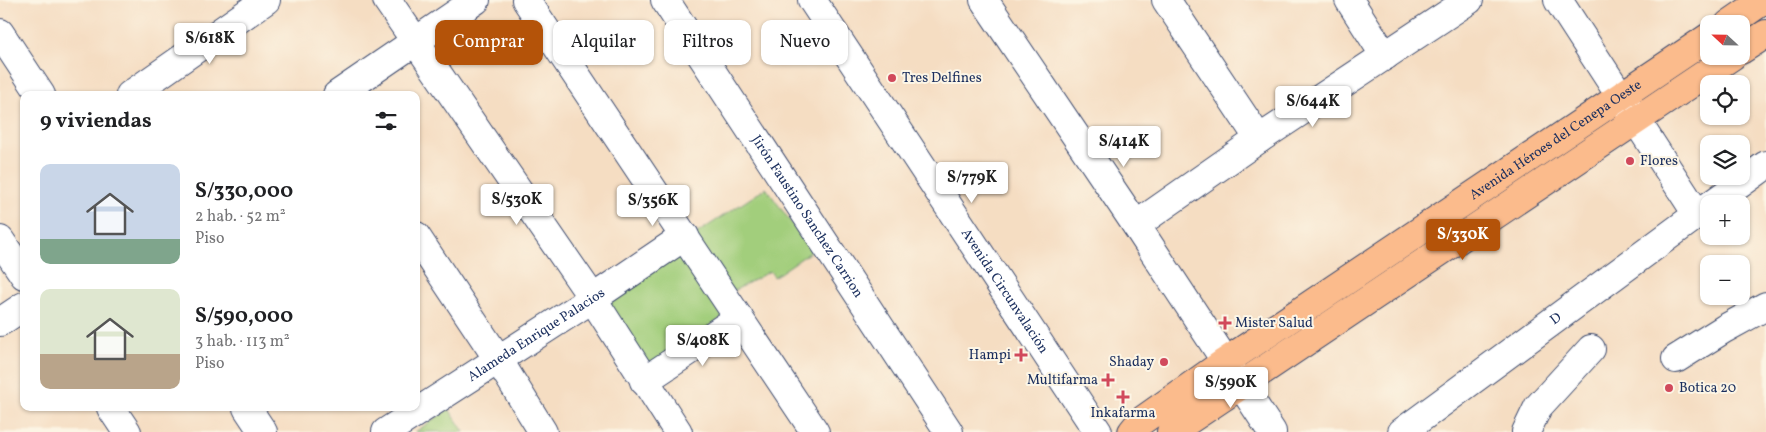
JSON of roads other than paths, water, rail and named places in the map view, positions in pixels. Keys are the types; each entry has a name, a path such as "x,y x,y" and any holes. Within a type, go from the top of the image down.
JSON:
{"main road":[{"path":"1742,15 1764,0"},
{"path":"1750,44 1766,34"},
{"name":"Avenida Héroes del Cenepa Oeste","path":"1132,432 1140,422 1225,362 1700,43"},
{"name":"Avenida Héroes del Cenepa Oeste","path":"1171,432 1718,65"}],"street":[{"path":"136,91 266,0"},
{"path":"387,0 592,299 678,432"},
{"path":"343,91 476,0"},
{"path":"526,0 815,432"},
{"name":"Jirón Faustino Sanchez Carrion","path":"665,0 949,432"},
{"name":"Avenida Circunvalación","path":"812,0 1098,432"},
{"path":"1166,0 1259,139"},
{"path":"1349,0 1385,56"},
{"path":"1136,225 1259,139 1469,0"},
{"path":"1558,0 1636,119 1700,200"},
{"path":"986,1 1272,432"},
{"path":"0,33 38,91"},
{"name":"D","path":"1724,195 1766,165"},
{"name":"D","path":"1402,432 1700,212"},
{"name":"Alameda Enrique Palacios","path":"420,405 498,359 592,299 685,236"},
{"path":"0,240 20,269"},
{"path":"420,242 498,359 543,432"},
{"path":"1676,359 1766,306"},
{"path":"0,322 20,309"},
{"path":"644,381 739,318"},
{"path":"1526,432 1538,406 1591,349"},
{"path":"113,411 127,432"},
{"path":"249,411 263,432"},
{"name":"Alameda Enrique Palacios","path":"394,420 409,411"}],"place":[{"name":"Tres Delfines","path":"892,78"},
{"name":"Flores","path":"1630,161"},
{"name":"Mister Salud","path":"1225,323"},
{"name":"Hampi","path":"1021,355"},
{"name":"Shaday","path":"1164,362"},
{"name":"Multifarma","path":"1108,380"},
{"name":"Botica 20","path":"1669,388"},
{"name":"Inkafarma","path":"1123,397"}]}
